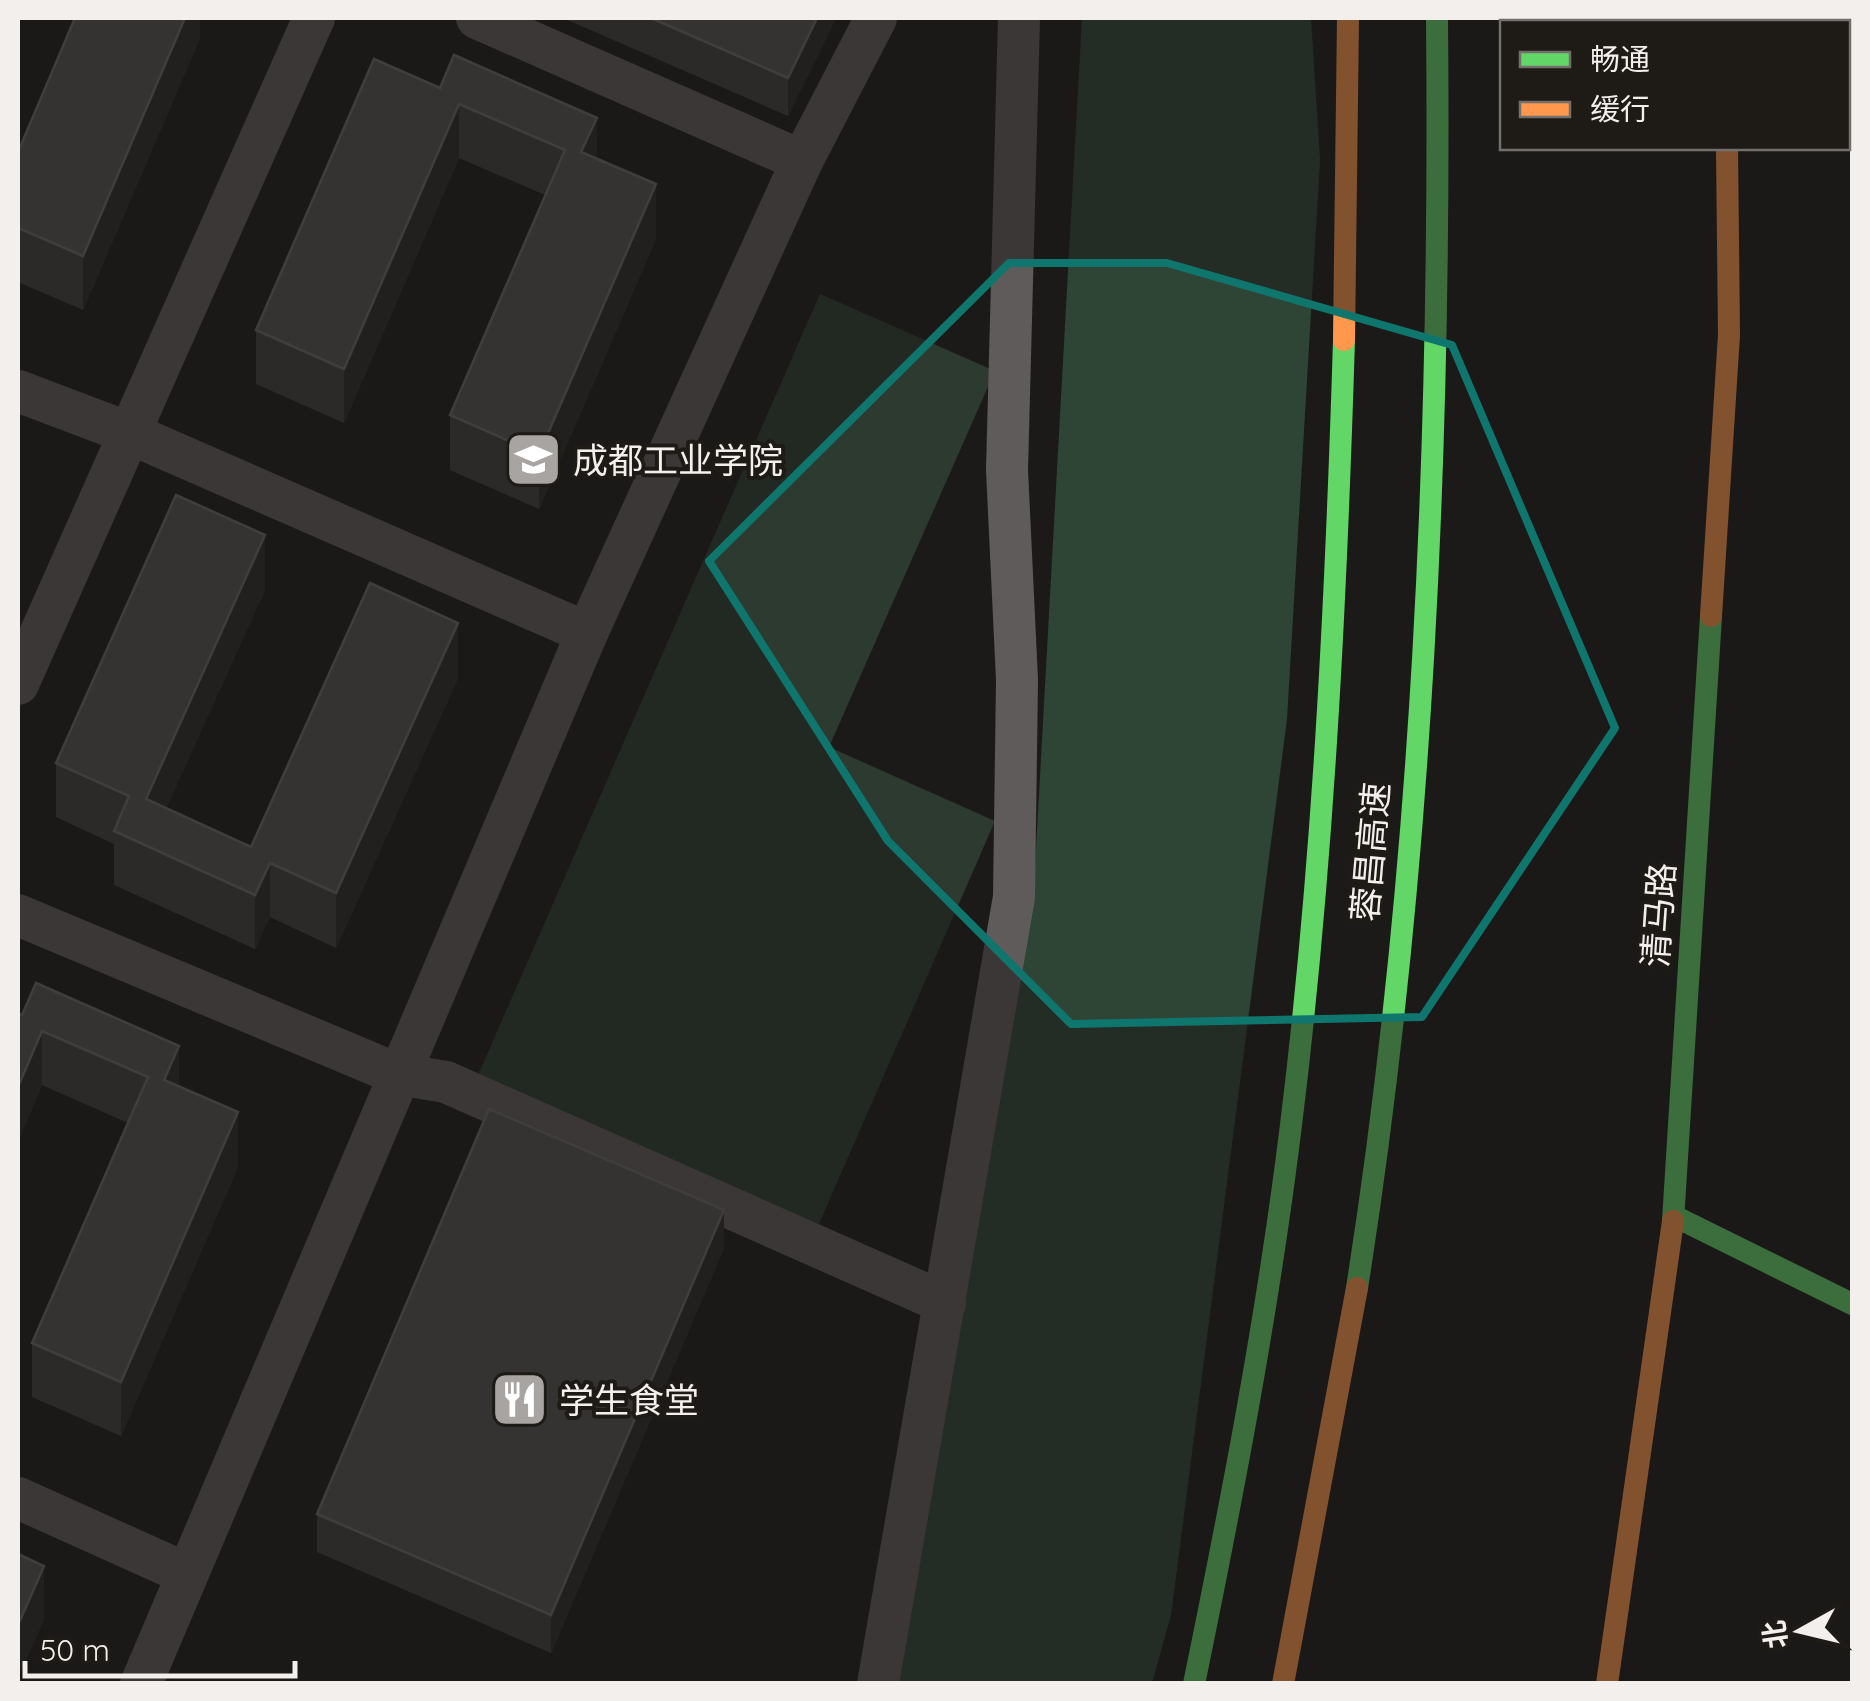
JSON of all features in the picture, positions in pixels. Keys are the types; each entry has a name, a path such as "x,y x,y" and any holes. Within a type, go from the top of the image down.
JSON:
{"main road":[{"name":"蓉昌高速","path":"1194,1684 1228,1520 1283,1182 1316,868 1341,448 1350,189 1348,18"},
{"name":"蓉昌高速","path":"1283,1684 1371,1197 1405,872 1430,507 1440,177 1437,18"},
{"name":"清马路","path":"1607,1684 1674,1216 1729,335 1727,150"},
{"path":"1674,1216 1852,1304"}],"street":[{"path":"18,684 314,18"},
{"path":"477,18 802,160"},
{"path":"141,1684 397,1074 588,633 802,160 876,18"},
{"path":"878,1684 1014,897 1017,680 1007,470 1019,18"},
{"path":"18,391 129,433 588,633"},
{"path":"18,914 397,1074 446,1082 946,1303"},
{"path":"18,1498 187,1574"}],"highlighted area":[{"path":"1009,263 1167,263 1452,345 1615,728 1422,1017 1071,1024 888,841 709,561"}],"green space":[{"path":"1082,18 1311,18 1320,160 1287,719 1171,1615 1152,1683 899,1684 1033,903"},
{"path":"820,294 995,371 829,747 995,821 815,1233 475,1082"}],"building":[{"path":"75,18 185,18 83,256 18,228 18,152"},
{"path":"651,18 817,18 788,78"},
{"path":"454,55 597,118 581,152 656,184 539,454 450,415 565,150 459,104 344,369 256,330 374,59 440,88"},
{"path":"176,495 265,535 146,799 251,847 370,583 458,623 336,893 270,863 255,895 114,831 129,796 56,763"},
{"path":"36,983 179,1046 164,1080 238,1112 121,1382 32,1343 148,1077 42,1031 18,1087 18,1013 22,1015"},
{"name":"学生食堂","path":"489,1109 724,1210 551,1615 317,1514"},
{"path":"18,1554 44,1566 18,1625"}],"traffic: fast":[{"path":"1357,1288 1398,972 1423,655 1435,336 1437,18"},
{"path":"1194,1684 1260,1336 1302,1028 1326,734 1344,340"},
{"path":"1673,1221 1711,616"},
{"path":"1674,1216 1852,1304"}],"traffic: slow":[{"path":"1344,340 1348,18"},
{"path":"1711,616 1729,335 1727,150"},
{"path":"1607,1684 1673,1221"},
{"path":"1283,1684 1357,1288"}],"place":[{"name":"成都工业学院","path":"534,460"},
{"name":"学生食堂","path":"520,1400"}]}
